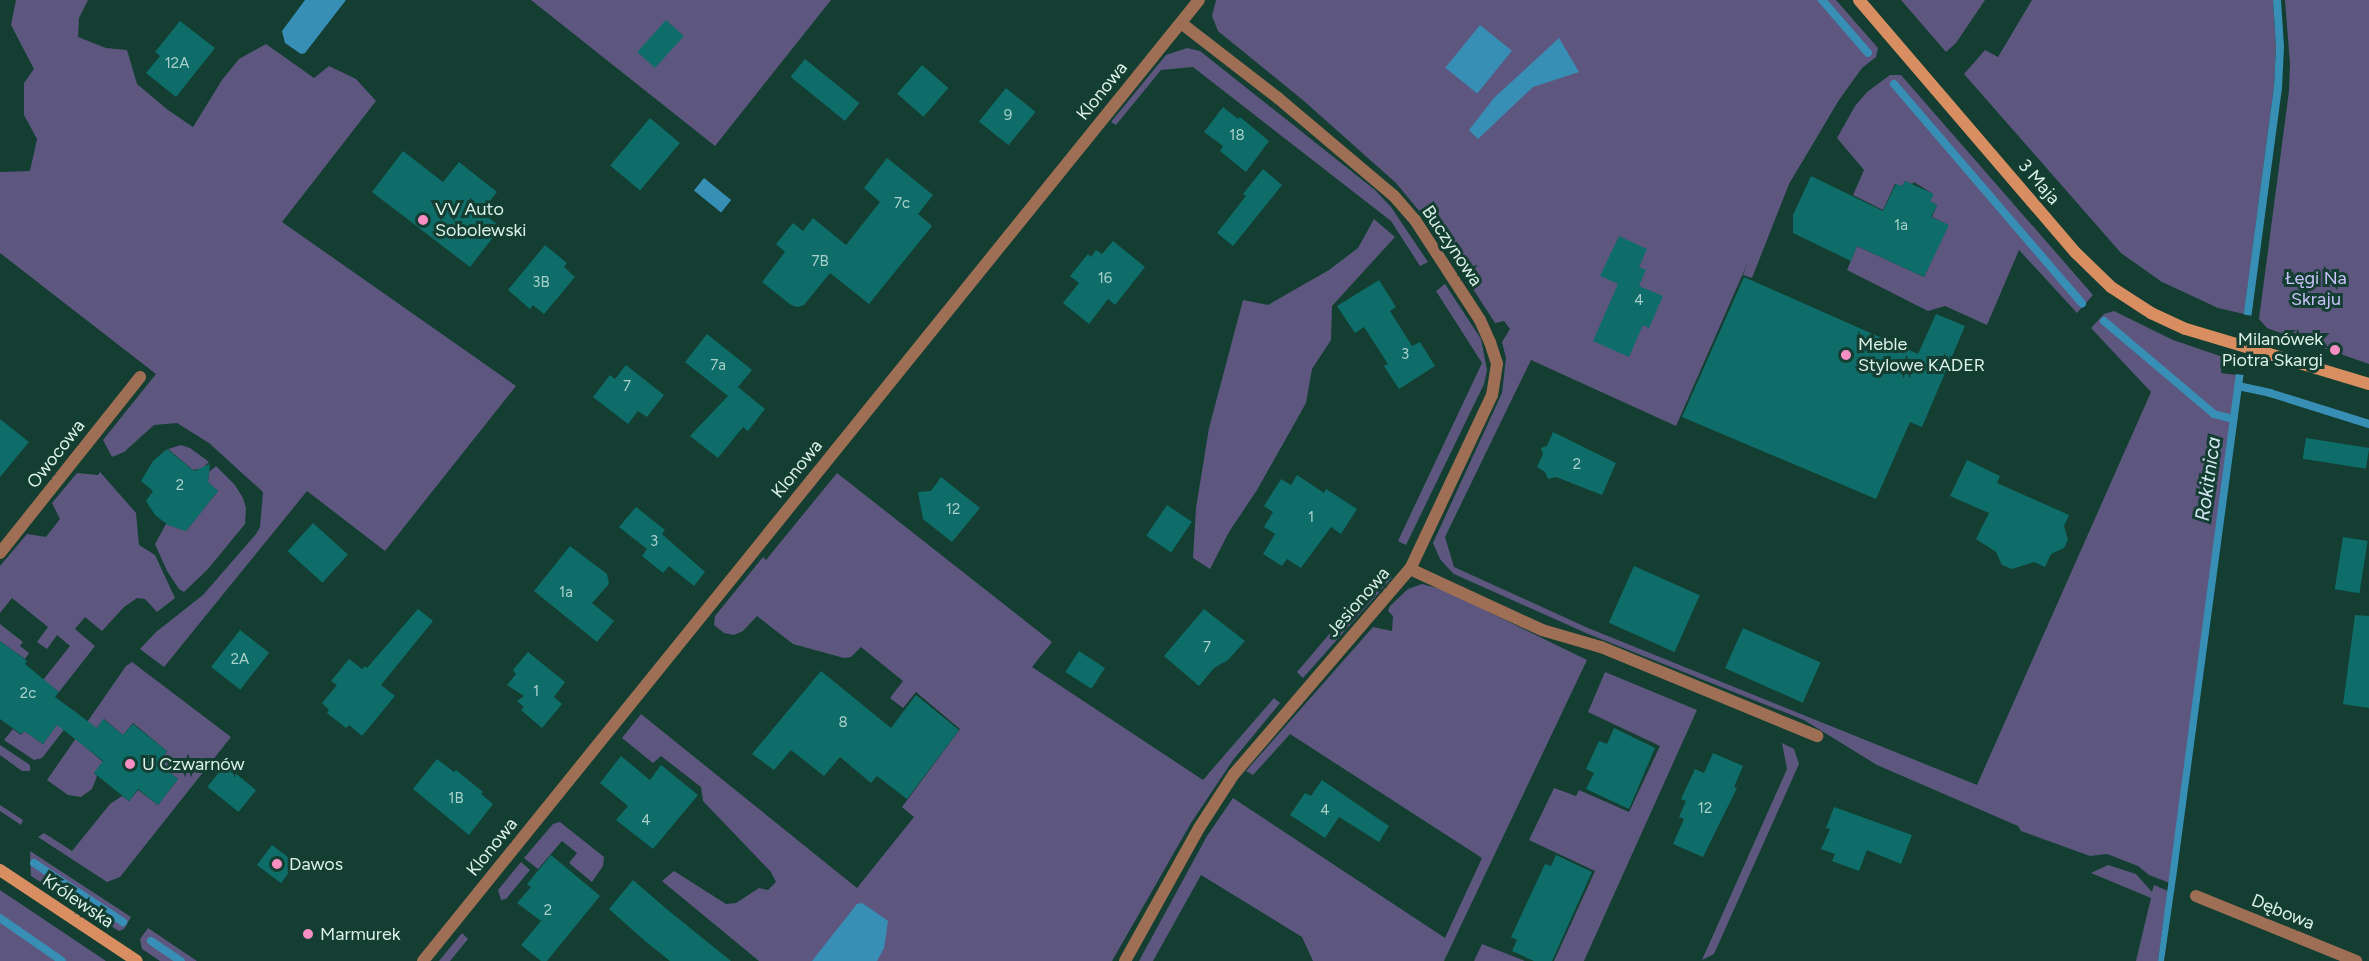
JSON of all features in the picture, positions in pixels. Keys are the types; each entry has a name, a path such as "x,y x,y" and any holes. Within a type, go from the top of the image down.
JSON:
{"street":[{"name":"Klonowa","path":"423,961 1199,0"},
{"name":"3 Maja","path":"1859,0 2092,271 2111,287 2151,313 2186,329 2369,384"},
{"name":"Buczynowa","path":"1181,23 1278,98 1394,196 1414,220 1480,320 1490,342 1497,364 1492,395 1410,569"},
{"name":"Owocowa","path":"0,553 140,377"},
{"name":"Jesionowa","path":"1125,961 1199,828 1234,774 1410,569 1542,630 1601,647 1817,736"},
{"name":"Królewska","path":"0,870 137,961"},
{"name":"Dębowa","path":"2196,896 2355,961"}],"green space":[{"path":"16,0 88,0 79,18 78,37 106,48 127,50 137,84 193,127 222,80 239,59 266,44 314,78 329,66 356,79 376,101 282,222 516,386 385,551 307,491 164,667 140,649 156,632 203,595 256,534 260,527 263,492 209,443 177,423 154,425 124,452 112,457 103,440 156,374 0,253 0,172 30,171 37,139 24,115 24,83 34,69 11,25"},
{"path":"531,0 831,0 715,146"},
{"path":"1216,0 1836,0 1878,48 1876,57 1862,68 1839,100 1789,184 1752,278 1743,275 1748,262 1676,426 1531,360 1445,537 1454,567 1588,628 1977,785 2151,392 2091,328 2104,314 2114,311 2173,340 2223,357 2221,373 2236,375 2170,883 2149,875 2138,866 2107,854 2090,856 2021,831 2018,826 1877,765 1804,720 1586,633 1454,574 1440,559 1433,543 1502,393 1506,358 1502,342 1510,329 1504,321 1495,323 1435,230 1396,183 1304,101 1218,31 1212,16"},
{"path":"1901,0 1985,0 1956,43 1946,52"},
{"path":"2032,0 2273,0 2276,47 2274,86 2244,314 2218,308 2162,282 2121,253 1964,74 1985,50 1998,57"},
{"name":"Łęgi Na Skraju","path":"2285,0 2369,0 2369,364 2267,328 2259,319 2289,91 2290,64"},
{"path":"1187,48 1200,51 1375,190 1391,207 1428,262 1420,266 1391,221 1193,67 1161,70 1116,125 1111,122 1166,55"},
{"path":"1890,75 1901,75 2093,295 2077,313 2019,250 1987,325 1945,306 1928,311 1847,270 1857,246 1924,277 1948,225 1932,217 1937,205 1930,201 1933,194 1914,182 1912,184 1905,181 1902,186 1895,184 1883,210 1853,195 1864,170 1837,138 1855,106 1867,92"},
{"path":"1374,219 1395,237 1332,306 1331,340 1312,369 1306,403 1257,490 1229,532 1210,569 1193,558 1196,508 1209,428 1243,300 1268,305 1329,270 1358,248"},
{"path":"1445,284 1481,339 1487,370 1484,384 1406,545 1398,541 1482,363 1436,291"},
{"path":"181,445 190,448 209,462 203,468 193,470 168,449"},
{"path":"216,466 235,485 243,498 246,508 245,524 208,569 184,592 179,589 167,571 155,544 166,524 186,531 218,491 208,482 209,472"},
{"path":"100,472 136,513 139,545 155,555 175,598 157,612 145,599 137,598 124,607 102,631 85,617 75,629 95,646 59,692 43,680 70,646 57,635 47,649 37,642 48,627 12,598 0,613 0,566 27,534 46,537 60,519 52,503 77,473 98,475"},
{"path":"837,473 1052,642 1032,667 1203,780 1274,698 1280,703 1233,760 1191,823 1112,961 759,961 662,881 674,871 726,904 736,903 759,888 768,890 776,882 771,872 703,801 701,787 661,756 653,763 622,738 641,714 857,888 914,817 902,807 960,729 916,692 903,708 890,698 903,681 861,647 851,657 844,658 793,644 757,616 743,631 734,635 724,633 714,625 715,616 763,557 766,560"},
{"path":"1384,570 1392,576 1390,580 1303,678 1297,672"},
{"path":"1422,584 1444,590 1587,660 1444,961 1313,961 1302,937 1201,875 1153,961 1139,961 1207,836 1233,798 1445,938 1482,858 1290,734 1253,775 1246,771 1373,627 1392,631 1393,616 1388,611 1390,606 1408,589"},
{"path":"0,624 23,642 20,646 29,653 25,659 0,641"},
{"path":"132,662 231,737 120,877 107,882 38,837 44,833 72,851 110,804 122,796 129,801 138,790 158,805 178,779 158,763 167,751 133,723 123,735 104,719 83,745 103,762 94,773 97,776 92,789 81,797 68,795 47,780 126,666"},
{"path":"1605,672 1697,710 1584,961 1554,961 1595,871 1529,840 1554,788 1576,796 1579,790 1629,812 1660,746 1588,712"},
{"path":"69,708 77,713 42,758 34,760 4,740 13,729 21,735 24,731 43,744"},
{"path":"1782,743 1794,749 1799,764 1714,954 1702,960 1787,769"},
{"path":"0,745 30,765 30,771 22,771 0,755"},
{"path":"0,805 23,820 21,825 0,811"},
{"path":"560,822 604,857 603,866 592,882 569,863 577,853 562,841 538,869 524,858 553,824"},
{"path":"30,851 131,917 124,929 119,931 31,876"},
{"path":"521,862 530,870 506,899 501,900 498,890"},
{"path":"2108,865 2136,874 2152,892 2154,885 2168,891 2158,961 2136,961 2151,898 2091,873"},
{"path":"0,890 106,961 0,961"},
{"path":"148,928 197,961 160,961 142,949 140,939"},
{"path":"462,933 468,939 450,961 439,961"},
{"path":"1482,944 1525,961 1474,961"}],"water":[{"path":"305,0 346,0 305,53 301,54 285,43 282,31"},
{"path":"2273,0 2281,0 2284,47 2282,88 2177,871 2164,961 2158,961 2274,86 2276,47"},
{"path":"1480,25 1512,51 1477,94 1445,68"},
{"path":"1559,38 1579,72 1533,87 1478,139 1469,130 1494,98"},
{"path":"704,178 731,200 721,212 694,190"},
{"path":"862,903 888,921 884,948 877,961 812,961 857,904"}],"pier":[{"path":"2240,314 2254,316 2246,375 2232,373"}],"building":[{"path":"666,20 684,36 655,68 637,52"},
{"path":"180,21 215,48 176,97 146,73 160,56 155,52"},
{"path":"805,59 859,103 845,121 791,77"},
{"path":"922,65 948,88 923,117 897,94"},
{"path":"1006,88 1036,112 1008,145 979,121"},
{"path":"1223,107 1238,119 1240,117 1269,141 1246,172 1220,151 1223,146 1204,132"},
{"path":"650,118 680,143 640,191 610,165"},
{"path":"403,151 443,182 459,162 497,192 481,212 501,227 470,267 372,192"},
{"path":"887,158 933,195 918,214 932,226 869,304 830,273 804,305 798,307 791,305 762,282 785,252 776,244 793,223 803,231 813,218 846,245 880,202 864,188"},
{"path":"1263,169 1282,185 1233,246 1217,233 1246,196 1243,194"},
{"path":"1811,176 1883,211 1896,184 1902,186 1905,181 1934,194 1930,201 1937,205 1931,217 1949,225 1924,277 1857,246 1851,261 1793,233 1793,215"},
{"path":"1619,236 1647,249 1639,267 1646,270 1639,286 1663,296 1649,328 1643,325 1629,357 1593,341 1618,284 1600,276"},
{"path":"1113,241 1145,267 1115,305 1108,299 1089,324 1063,303 1079,283 1070,276 1088,254 1091,257 1096,250 1102,254"},
{"path":"545,245 567,263 564,267 575,277 544,314 533,305 530,309 508,290"},
{"path":"1744,277 1918,354 1936,314 1965,326 1922,427 1910,422 1876,499 1682,417"},
{"path":"1379,280 1396,307 1390,311 1412,346 1420,342 1435,366 1399,389 1384,366 1388,364 1364,327 1355,333 1337,306"},
{"path":"707,334 752,370 738,387 765,409 748,431 743,427 718,458 690,436 728,396 685,362"},
{"path":"626,365 664,395 647,417 638,411 628,424 593,397 610,375 615,379"},
{"path":"0,419 29,442 0,477"},
{"path":"1553,432 1616,463 1602,495 1556,477 1548,479 1545,472 1537,467 1543,454 1541,448 1547,446"},
{"path":"2306,438 2369,448 2366,469 2303,459"},
{"path":"167,449 194,471 210,464 208,482 218,491 186,531 168,525 155,515 146,501 153,491 141,481 153,461"},
{"path":"1967,460 2000,476 1997,483 2069,515 2064,526 2068,540 2064,548 2051,554 2045,567 2034,562 2012,569 2002,565 1996,552 1976,539 1989,513 1950,496"},
{"path":"1297,475 1324,493 1326,489 1357,509 1341,534 1331,527 1301,568 1287,559 1282,566 1263,554 1275,534 1264,527 1273,512 1264,506 1281,479 1291,485"},
{"path":"941,477 980,508 952,542 923,519 918,492 931,491"},
{"path":"1167,505 1192,522 1171,552 1146,536"},
{"path":"636,507 665,530 662,534 705,572 694,586 669,566 663,573 642,556 647,549 619,527"},
{"path":"313,523 348,554 323,583 288,551"},
{"path":"2343,537 2368,541 2359,593 2335,589"},
{"path":"570,546 607,574 609,584 592,603 614,621 597,642 534,591"},
{"path":"1634,566 1700,595 1675,652 1609,623"},
{"path":"418,609 433,621 381,685 395,696 362,736 349,725 346,728 327,713 329,710 322,703 337,685 331,681 349,659 362,669 365,666 367,668"},
{"path":"1204,609 1245,641 1228,660 1214,668 1199,686 1164,656"},
{"path":"2355,615 2369,616 2369,708 2343,704"},
{"path":"1743,628 1821,663 1803,703 1725,668"},
{"path":"240,630 269,653 240,690 211,667"},
{"path":"0,641 27,661 25,664 59,692 55,697 97,728 103,719 123,735 133,724 167,751 158,763 178,779 158,805 138,789 129,801 94,773 103,761 57,725 43,744 24,731 21,734 0,719"},
{"path":"1079,651 1105,668 1091,689 1065,672"},
{"path":"528,652 565,682 554,697 562,704 542,728 521,710 524,707 517,701 524,696 507,685 516,674 513,670"},
{"path":"821,671 891,728 916,695 959,730 907,799 877,776 871,783 840,757 824,776 791,750 774,770 752,754"},
{"path":"1614,728 1655,748 1629,809 1586,789 1594,773 1586,769 1599,741 1607,744"},
{"path":"1713,753 1743,766 1734,787 1737,788 1703,857 1673,844 1684,819 1679,817 1686,801 1681,799 1695,769 1704,773"},
{"path":"621,756 650,780 661,765 698,795 653,849 616,820 628,806 600,783"},
{"path":"437,759 454,772 456,770 483,792 481,794 493,804 469,835 413,789"},
{"path":"225,765 256,790 238,812 207,787"},
{"path":"1322,780 1389,826 1379,842 1339,817 1325,838 1290,815 1305,793 1311,796"},
{"path":"1834,807 1912,835 1901,864 1867,850 1859,871 1832,861 1835,854 1821,849 1830,829 1826,828"},
{"name":"Dawos","path":"272,845 296,863 281,883 257,865"},
{"path":"551,855 600,896 547,961 541,961 521,945 541,921 517,903 531,887 527,884"},
{"path":"1556,855 1592,872 1552,961 1534,961 1512,951 1517,940 1511,937 1545,864 1551,866"},
{"path":"633,880 731,961 670,961 645,941 609,909"}],"waterway":[{"path":"1822,0 1868,53"},
{"path":"1894,84 2082,303"},
{"path":"2104,321 2214,414 2233,419"},
{"path":"2238,386 2270,393 2369,424"},
{"path":"34,863 123,922"},
{"path":"0,918 62,961"},
{"path":"151,941 181,961"}],"place":[{"name":"VV Auto Sobolewski","path":"423,220"},
{"name":"Milanówek Piotra Skargi","path":"2335,350"},
{"name":"Meble Stylowe KADER","path":"1846,355"},
{"name":"U Czwarnów","path":"130,764"},
{"name":"Dawos","path":"277,864"},
{"name":"Marmurek","path":"308,934"}],"water label":[{"name":"Rokitnica","path":"2208,479"}]}
